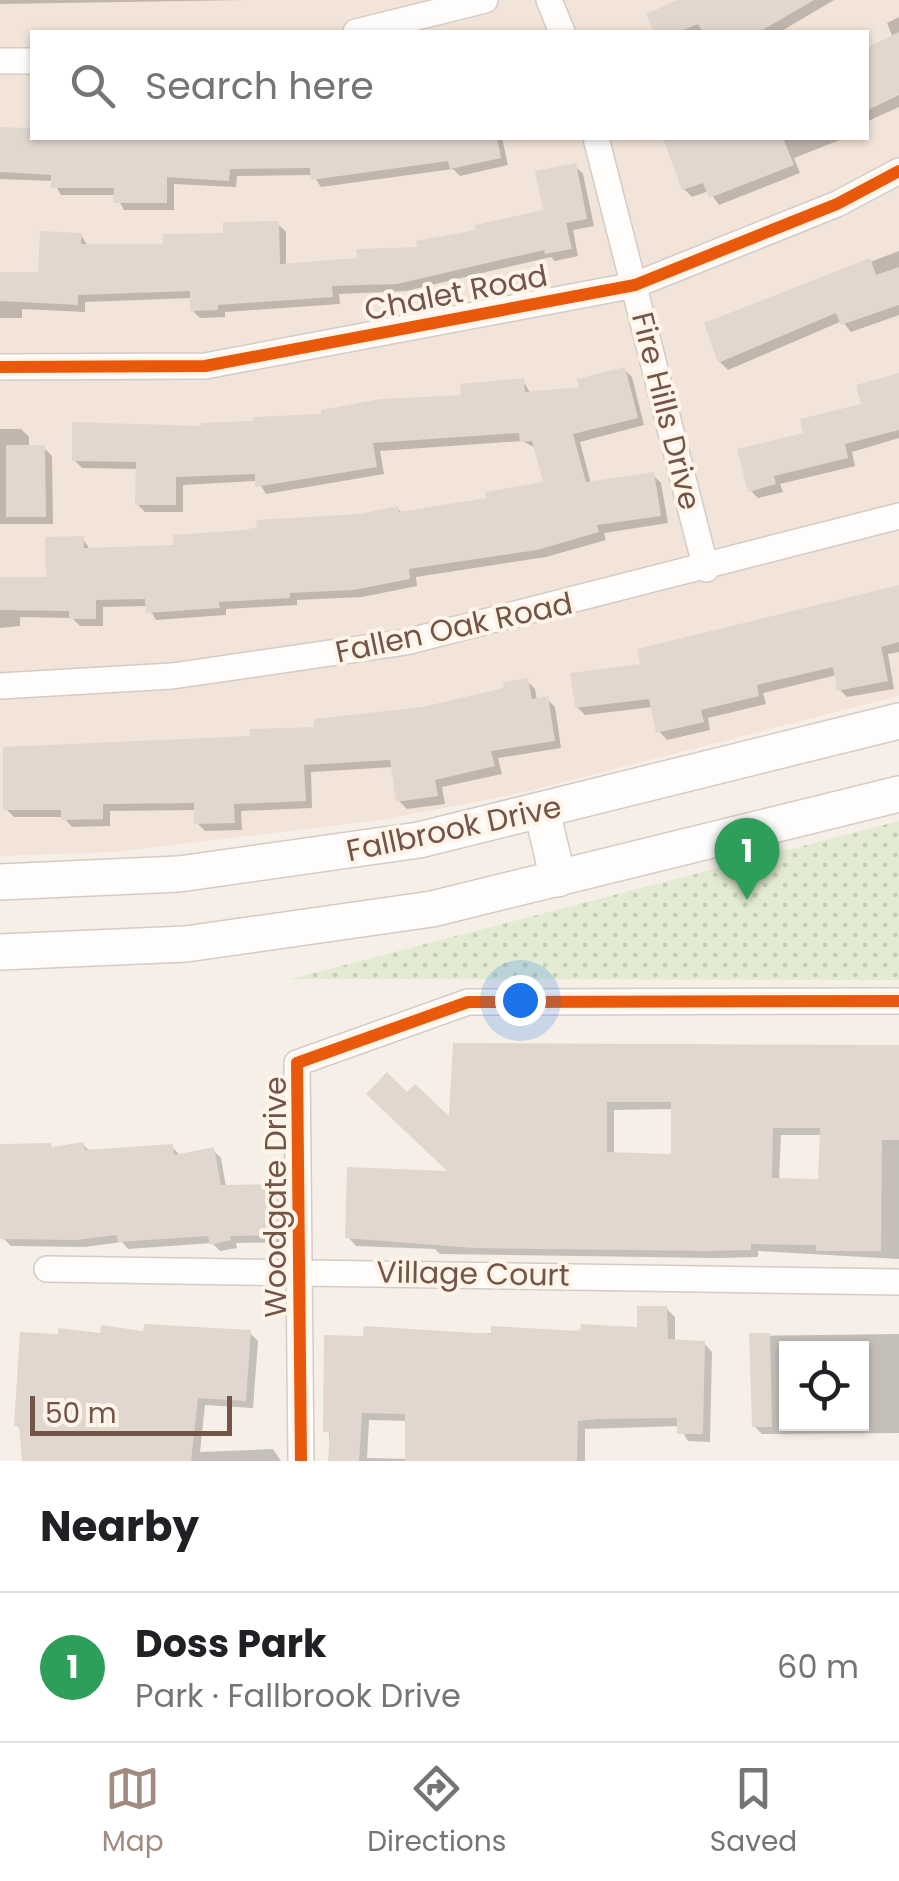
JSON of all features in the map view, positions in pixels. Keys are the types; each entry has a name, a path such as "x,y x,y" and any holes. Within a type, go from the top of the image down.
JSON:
{"main road":[{"name":"Fallbrook Drive","path":"0,882 179,874 326,856 542,811 899,722"},
{"path":"0,952 186,944 432,909 899,794"},
{"path":"542,811 558,879"}],"street":[{"path":"364,30 485,0"},
{"path":"549,0 561,30"},
{"path":"0,61 30,61"},
{"name":"Fire Hills Drive","path":"597,140 706,569"},
{"name":"Chalet Road","path":"0,367 205,366 635,285 837,204 899,170"},
{"name":"Fallen Oak Road","path":"0,686 77,684 284,664 406,642 706,569 899,516"},
{"name":"Woodgate Drive","path":"301,1461 297,1063 468,1002 899,1000"},
{"name":"Village Court","path":"47,1268 899,1282"}],"shaded area":[{"path":"0,0 899,0 899,696 520,793 382,820 115,852 0,856"}],"green space":[{"path":"899,821 899,980 290,979"}],"building":[{"path":"678,0 814,0 762,30 702,30 698,24 683,30 653,30 646,14"},
{"path":"899,32 899,95 869,110 869,47"},
{"path":"0,127 30,128 30,140 497,140 501,158 450,169 448,161 311,180 310,168 230,169 229,181 167,177 167,203 113,203 114,188 51,188 51,175 0,172"},
{"path":"664,140 784,140 794,165 709,198 703,183 682,190"},
{"path":"576,163 587,219 566,223 572,249 545,254 544,250 397,284 332,286 333,297 218,305 218,310 190,311 190,291 78,295 78,305 0,301 0,272 38,272 40,231 82,233 81,244 163,244 163,234 223,233 223,222 279,221 280,264 357,258 356,249 417,247 416,241 476,230 475,225 543,210 535,171"},
{"path":"870,258 876,275 899,267 899,305 841,325 836,313 718,363 704,323"},
{"path":"625,367 638,418 573,434 586,482 654,472 661,516 597,525 599,532 537,550 409,569 410,579 353,590 290,593 290,598 219,602 220,608 146,613 145,599 96,600 96,619 69,619 69,611 0,610 0,577 46,577 45,537 84,536 84,548 174,545 173,535 244,530 257,527 256,520 359,514 398,506 399,512 486,498 485,492 543,482 532,441 520,442 519,433 373,443 377,467 255,487 255,474 176,477 176,505 135,505 136,462 72,461 72,422 201,426 253,421 253,417 321,414 321,410 381,399 461,395 460,384 524,378 525,392 579,387 577,379"},
{"path":"899,373 899,430 845,444 848,458 774,476 776,484 748,492 737,449 803,433 800,419 861,404 856,385"},
{"path":"6,445 45,445 46,517 6,517"},
{"path":"899,585 899,642 881,647 888,681 837,691 833,667 757,685 759,696 701,710 704,722 656,733 649,699 575,708 570,673 640,664 637,649"},
{"path":"528,678 532,699 548,696 555,741 491,751 495,766 435,780 438,796 396,802 390,760 304,765 306,801 234,804 235,823 194,824 194,803 103,804 103,819 61,820 61,810 3,810 3,747 250,736 250,729 314,727 314,719 422,707 504,688 503,682"},
{"path":"453,1043 899,1045 899,1140 882,1140 881,1251 816,1251 816,1245 751,1244 751,1250 708,1251 473,1248 345,1238 347,1167 447,1171 366,1094 387,1072 407,1092 415,1084 449,1116","holes":["607,1102 671,1102 671,1154 607,1152","773,1128 820,1128 818,1179 772,1178"]},
{"path":"84,1142 85,1150 173,1144 174,1155 214,1147 221,1185 282,1184 282,1235 230,1236 231,1240 210,1245 208,1236 118,1242 117,1235 76,1240 0,1239 0,1144 51,1143 52,1147"},
{"path":"637,1306 667,1306 668,1339 705,1341 703,1434 677,1434 677,1418 599,1419 578,1421 577,1461 405,1461 405,1414 362,1413 359,1461 328,1461 330,1432 323,1432 324,1335 363,1336 364,1326 491,1334 491,1326 580,1331 581,1324 637,1327"},
{"path":"144,1324 251,1330 246,1401 198,1398 191,1461 22,1461 19,1426 14,1426 20,1332 58,1334 58,1328 100,1333 101,1325 143,1331"},
{"path":"749,1333 770,1333 772,1427 752,1427"}],"cycle path":[{"path":"0,367 205,366 635,285 837,204 899,171"},
{"path":"301,1461 297,1063 468,1002 899,1001"}],"place":[{"name":"Doss Park","path":"747,900"}]}
